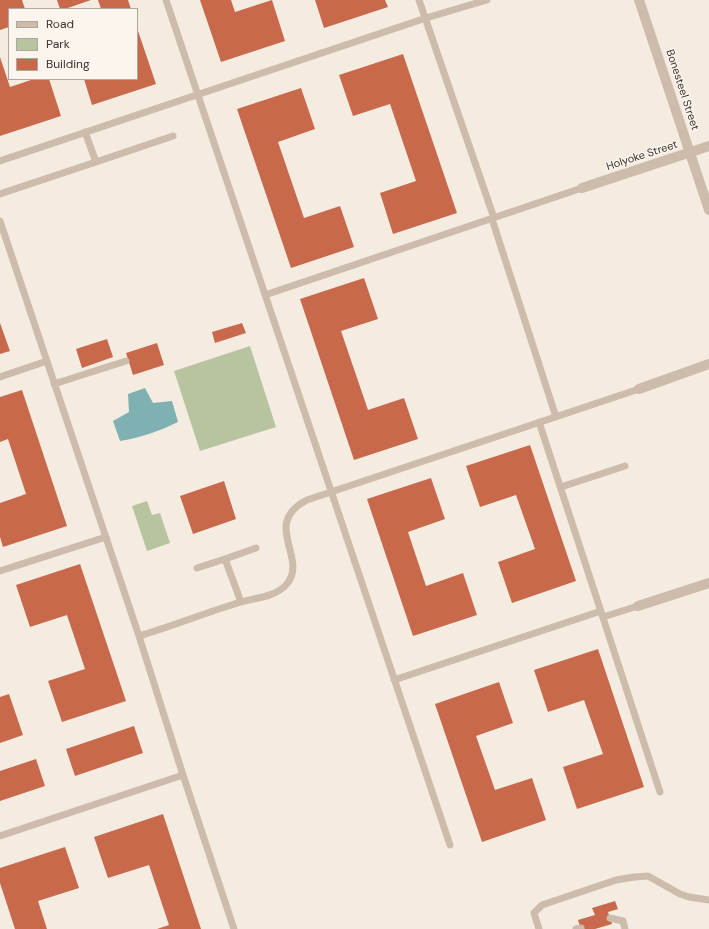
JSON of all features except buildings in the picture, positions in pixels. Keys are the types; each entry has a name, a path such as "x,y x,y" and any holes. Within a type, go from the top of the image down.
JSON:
{"street":[{"name":"Bonesteel Street","path":"639,0 709,210"},
{"name":"Holyoke Street","path":"582,188 709,146"},
{"path":"639,389 709,364"},
{"path":"638,606 709,583"}],"lane":[{"path":"166,0 450,845"},
{"path":"419,0 493,218 556,417"},
{"path":"0,160 426,18 487,0"},
{"path":"86,132 96,162"},
{"path":"0,194 173,136"},
{"path":"265,295 582,188"},
{"path":"0,221 140,636 183,775 234,929"},
{"path":"0,377 47,361"},
{"path":"54,384 126,361"},
{"path":"140,636 241,602 265,596 285,587 290,579 292,570 286,523 293,509 300,504 331,492 639,389"},
{"path":"539,422 660,792"},
{"path":"561,487 625,466"},
{"path":"0,571 106,537"},
{"path":"197,568 256,548"},
{"path":"225,559 241,602"},
{"path":"394,680 602,614 638,606"},
{"path":"0,836 183,775"},
{"path":"539,929 534,913 542,905 626,877 648,876 680,894 709,900"},
{"path":"610,918 623,920 625,929"}],"green space":[{"path":"250,346 276,427 200,451 174,371"},
{"path":"147,501 152,515 160,513 170,543 147,551 132,506"}],"water":[{"path":"145,388 153,403 172,401 178,422 150,434 120,441 113,421 129,412 128,394"}]}
